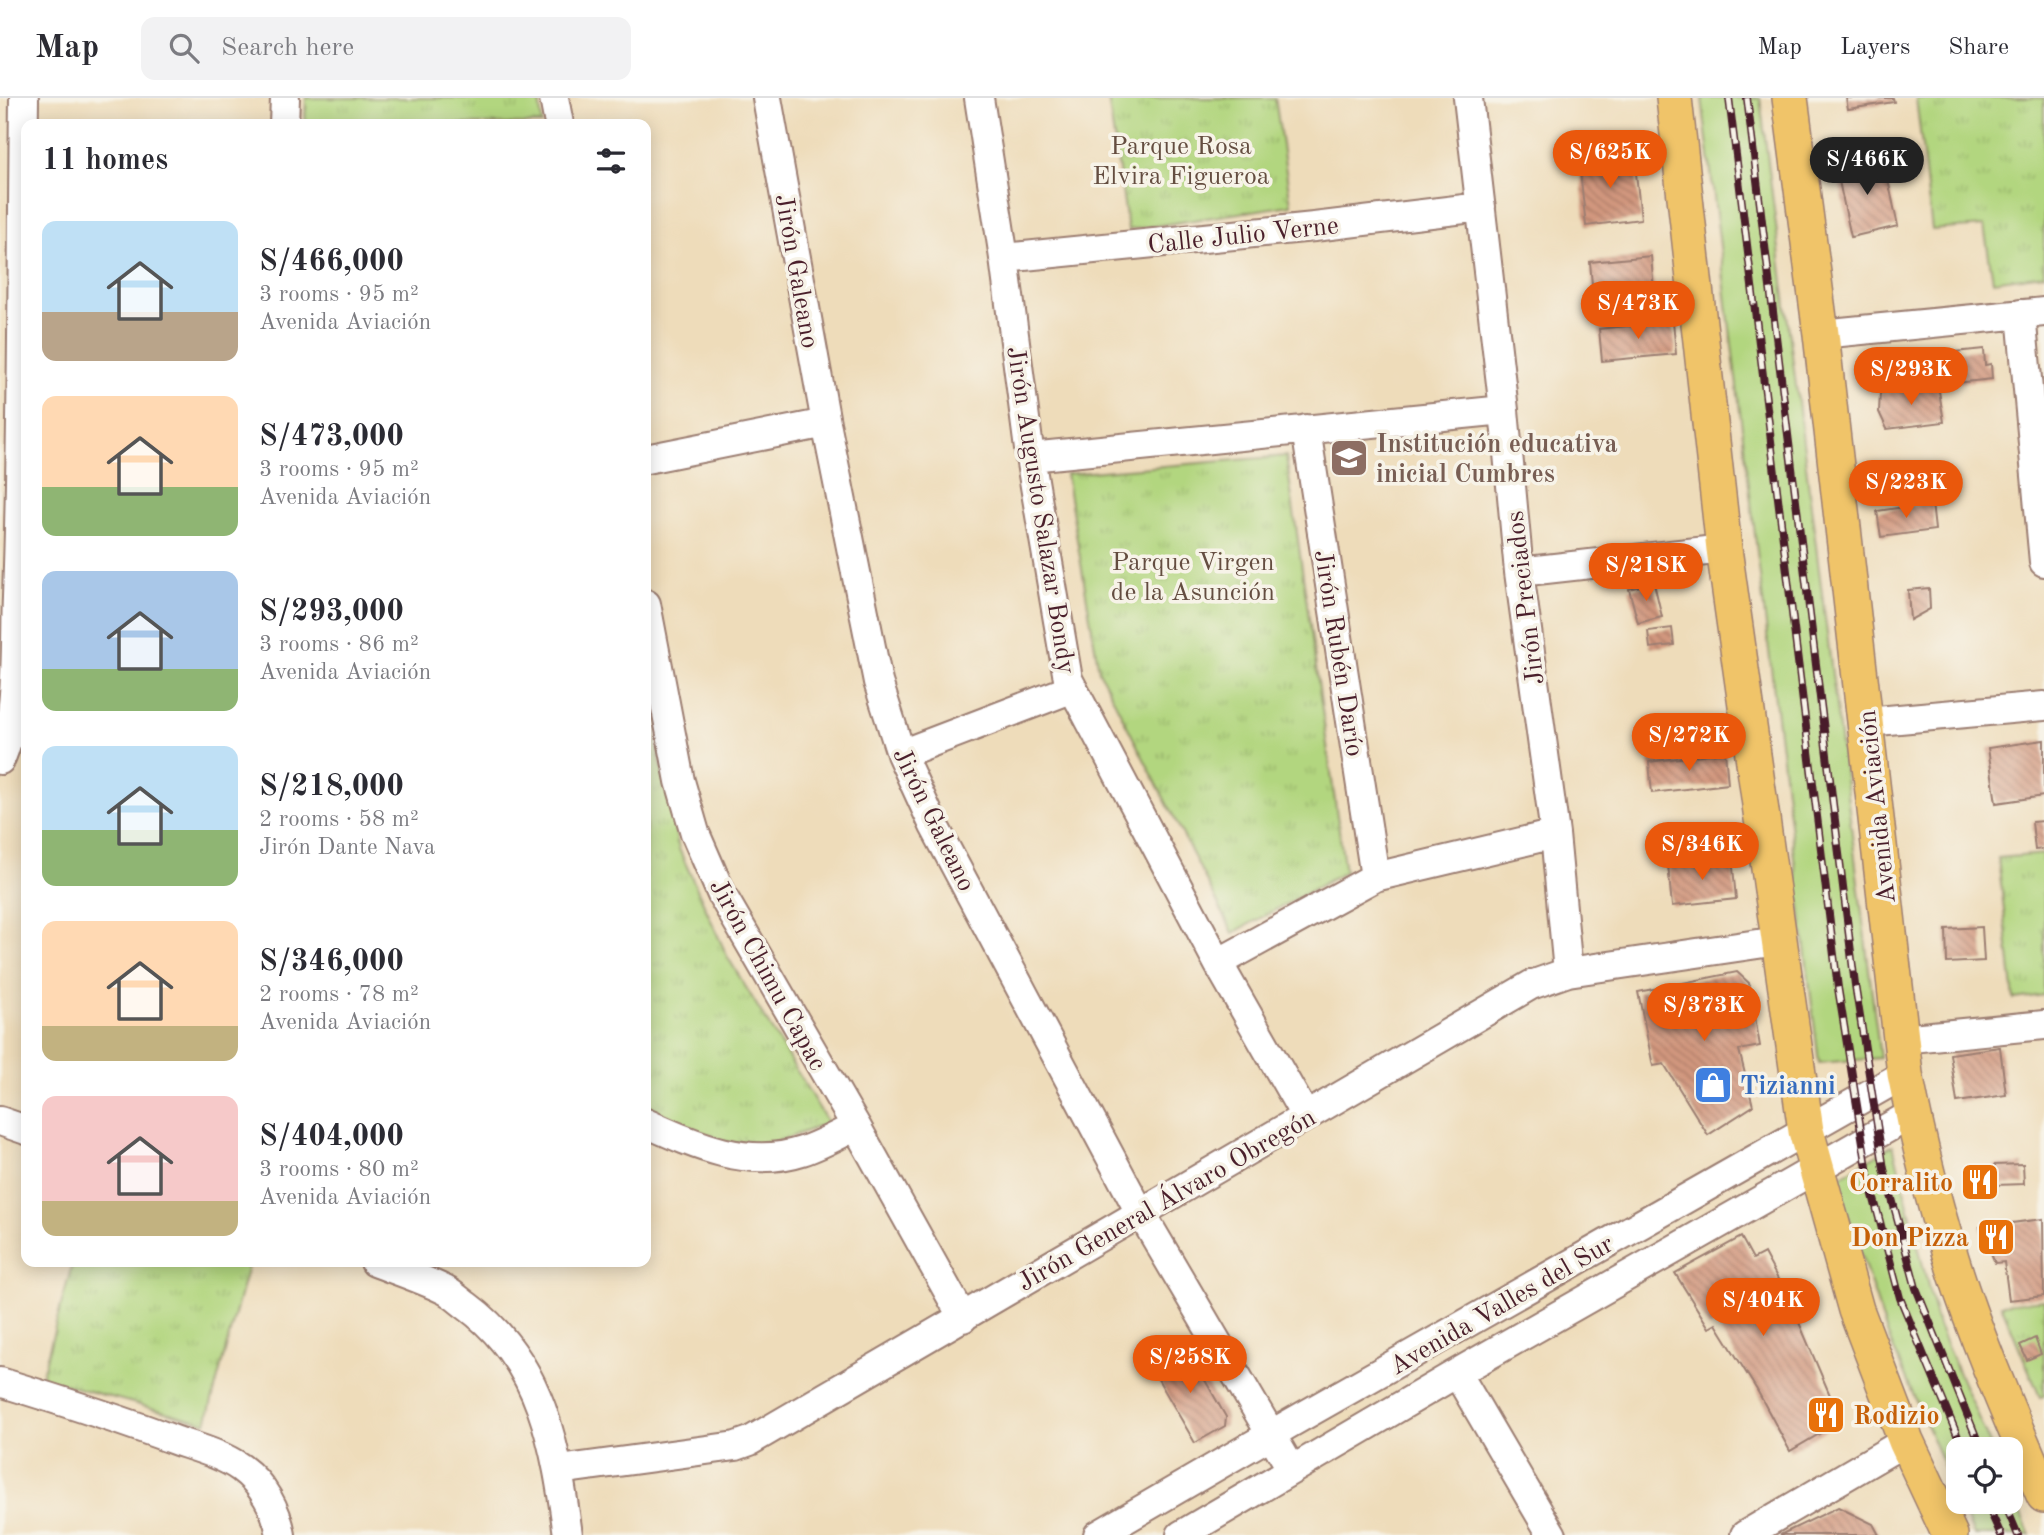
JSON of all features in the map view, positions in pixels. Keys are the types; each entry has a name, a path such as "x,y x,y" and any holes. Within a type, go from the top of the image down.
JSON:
{"main road":[{"path":"1674,98 1724,549 1806,1131 1856,1310 1906,1441 1950,1535"},
{"name":"Avenida Aviación","path":"1790,98 1821,334 1901,1040 1912,1114 1962,1291 2007,1409 2044,1495"}],"street":[{"path":"24,98 24,119"},
{"path":"285,98 285,119"},
{"path":"554,98 558,119"},
{"name":"Jirón Galeano","path":"767,98 826,423 878,682 901,754 934,826 1078,1097 1142,1213 1292,1470"},
{"name":"Jirón Augusto Salazar Bondy","path":"979,98 1004,258 1030,457 1071,689 1218,963 1306,1117"},
{"name":"Jirón Preciados","path":"1468,98 1504,410 1519,572 1555,834 1568,972"},
{"name":"Calle Julio Verne","path":"1004,258 1314,227 1481,207"},
{"path":"1821,334 2032,313 2044,562"},
{"path":"1030,457 1504,410"},
{"path":"651,458 826,423"},
{"name":"Jirón Rubén Darío","path":"1306,429 1375,877"},
{"path":"0,760 4,752 12,707 21,537"},
{"path":"1519,572 1724,549"},
{"name":"Jirón Chimu Capac","path":"651,667 695,834 722,895 963,1318"},
{"path":"901,754 1071,689"},
{"path":"1866,722 2044,706"},
{"path":"1218,963 1375,877 1555,834"},
{"name":"Jirón General Álvaro Obregón","path":"559,1470 736,1446 750,1441 1531,985 1568,972 1778,941"},
{"path":"1901,1040 2044,1025"},
{"name":"Avenida Valles del Sur","path":"1098,1535 1905,1074"},
{"name":"Avenida Valles del Sur","path":"1181,1535 1457,1373 1912,1114"},
{"path":"0,1121 21,1128"},
{"path":"651,1125 718,1153 761,1158 801,1152 856,1126"},
{"path":"387,1267 446,1291 488,1321 515,1354 537,1393 559,1470 568,1535"},
{"path":"1457,1373 1552,1535"},
{"path":"0,1382 157,1433 219,1456 240,1467 265,1494 274,1510 281,1535"},
{"path":"1745,1535 1906,1441"}],"green space":[{"path":"306,98 539,98 541,119 305,119"},
{"name":"Parque Rosa Elvira Figueroa","path":"1108,98 1275,98 1291,205 1128,230"},
{"path":"1702,98 1760,98 1880,1058 1819,1063"},
{"path":"1916,98 2044,98 2044,274 1993,281 1984,226 1932,230"},
{"name":"Parque Virgen de la Asunción","path":"1286,456 1345,872 1233,933 1099,671 1066,474"},
{"path":"651,718 679,849 727,956 828,1123 766,1146 725,1142 651,1109"},
{"path":"2044,854 2044,995 2014,999 1998,858"},
{"path":"1893,1145 1938,1326 1987,1437 1946,1437 1946,1471 1888,1336 1836,1179"},
{"path":"72,1267 248,1267 206,1423 41,1378"},
{"path":"2044,1300 2044,1396 2040,1397 2001,1304"},
{"path":"1964,1514 2021,1514 2030,1535 1974,1535"}],"building":[{"path":"1846,98 1893,98 1894,102 1848,109"},
{"path":"1634,155 1641,219 1586,226 1579,162"},
{"path":"1883,157 1898,226 1851,237 1836,167"},
{"path":"1651,256 1654,290 1593,296 1590,262"},
{"path":"1673,321 1676,354 1602,361 1599,329"},
{"path":"1984,349 1985,365 1991,364 1992,379 1938,385 1935,354"},
{"path":"1938,385 1944,422 1887,429 1879,412 1880,393"},
{"path":"1932,503 1935,530 1881,537 1877,511"},
{"path":"1654,583 1662,617 1638,623 1629,589"},
{"path":"1929,588 1930,609 1910,620 1908,590"},
{"path":"1672,628 1674,645 1650,648 1648,631"},
{"path":"2044,740 2044,796 1996,803 1988,748"},
{"path":"1725,752 1728,784 1652,793 1649,762"},
{"path":"2044,821 2044,849 2035,850 2032,822"},
{"path":"1732,857 1736,899 1672,906 1668,865"},
{"path":"1982,927 1984,961 1947,963 1946,929"},
{"path":"1737,972 1749,983 1760,1046 1739,1050 1753,1106 1708,1135 1664,1064 1653,1066 1638,992"},
{"path":"2000,1047 2006,1095 1957,1102 1950,1054"},
{"path":"2023,1164 2024,1184 1995,1185 1994,1165"},
{"path":"2043,1219 2044,1296 2009,1300 2004,1262 1995,1263 1980,1227"},
{"path":"1741,1237 1753,1259 1764,1253 1781,1285 1761,1298 1783,1285 1841,1421 1790,1451 1757,1390 1716,1324 1709,1328 1675,1273"},
{"path":"2035,1338 2041,1354 2027,1360 2020,1345"},
{"path":"1186,1347 1226,1417 1225,1426 1195,1443 1151,1367"},
{"path":"1838,1507 1873,1524 1879,1535 1780,1535"}],"railway":[{"path":"1729,98 1838,988 1869,1180 1900,1298 1958,1437"},
{"path":"1747,98 1855,985 1884,1169 1916,1288 1976,1437"},
{"path":"1991,1514 2001,1535"},
{"path":"2009,1514 2018,1535"}],"place":[{"name":"Institución educativa inicial Cumbres","path":"1349,458"},
{"name":"Tizianni","path":"1713,1085"},
{"name":"Corralito","path":"1980,1182"},
{"name":"Don Pizza","path":"1996,1237"},
{"name":"Rodizio","path":"1826,1415"}]}
